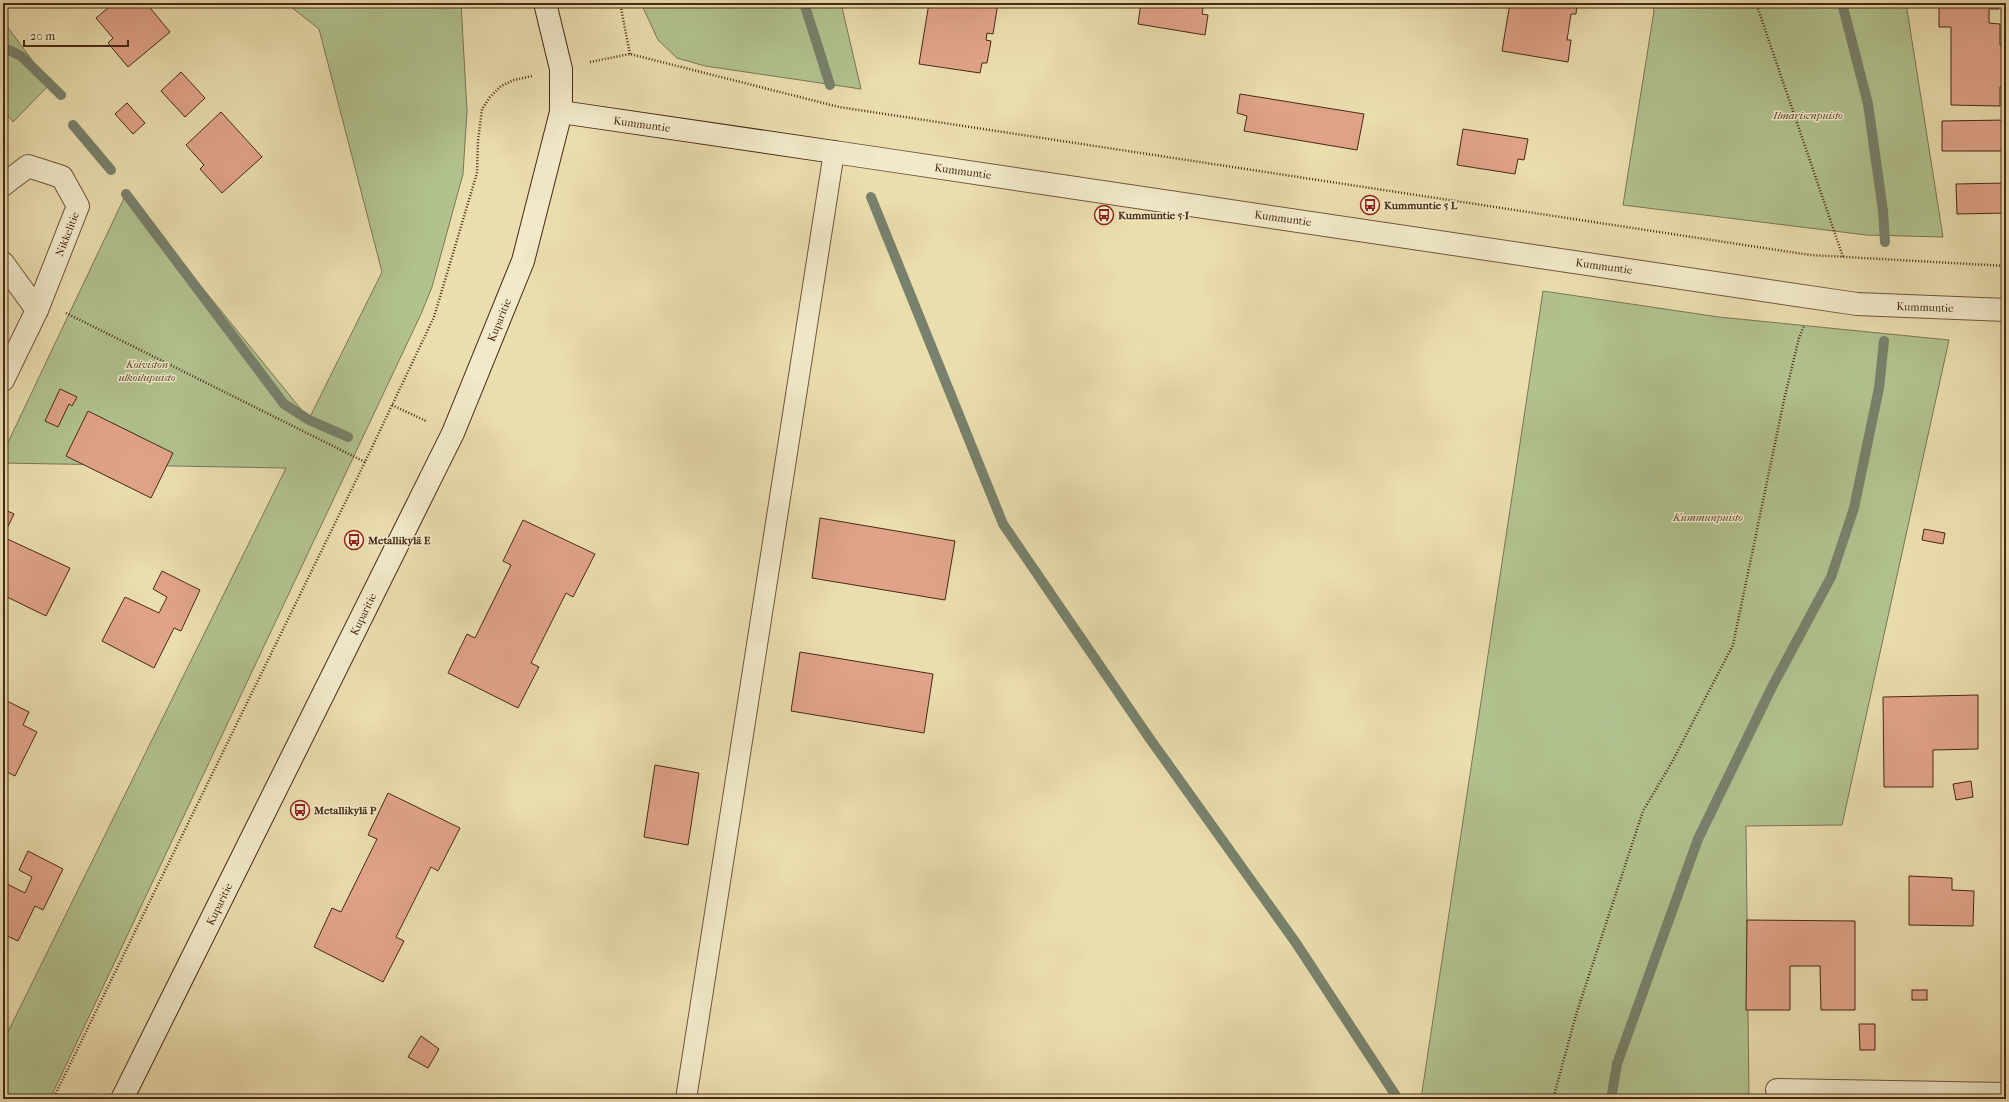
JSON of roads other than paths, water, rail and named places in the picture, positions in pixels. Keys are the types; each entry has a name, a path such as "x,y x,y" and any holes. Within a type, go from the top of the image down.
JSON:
{"street":[{"name":"Kuparitie","path":"122,1099 453,433 523,262 562,112 561,69 545,3"},
{"name":"Kummuntie","path":"562,112 1857,304 2006,310"},
{"name":"Nikkelitie","path":"3,185 28,166 62,177 78,206 39,305"},
{"path":"3,263 39,305 3,380"},
{"path":"1777,1090 2006,1094"}],"lane":[{"path":"686,1099 834,152"}],"waterway":[{"path":"804,3 830,85"},
{"path":"1842,3 1868,104 1883,211 1885,242"},
{"path":"3,47 21,56 61,95"},
{"path":"73,125 111,170"},
{"path":"126,194 284,404 309,420 348,437"},
{"path":"871,197 1003,524 1150,739 1296,943 1398,1099"},
{"path":"1611,1099 1617,1064 1698,839 1771,689 1831,577 1854,508 1879,388 1884,341"}],"place":[{"name":"Kummuntie 5 L","path":"1370,205"},
{"name":"Kummuntie 5 I","path":"1104,215"},
{"name":"Metallikylä E","path":"354,540"},
{"name":"Metallikylä P","path":"300,810"}],"park label":[{"name":"Ilmarisenpuisto","path":"1808,115"},
{"name":"Koiviston ulkoilupuisto","path":"147,370"},
{"name":"Kummunpuisto","path":"1708,517"}]}
